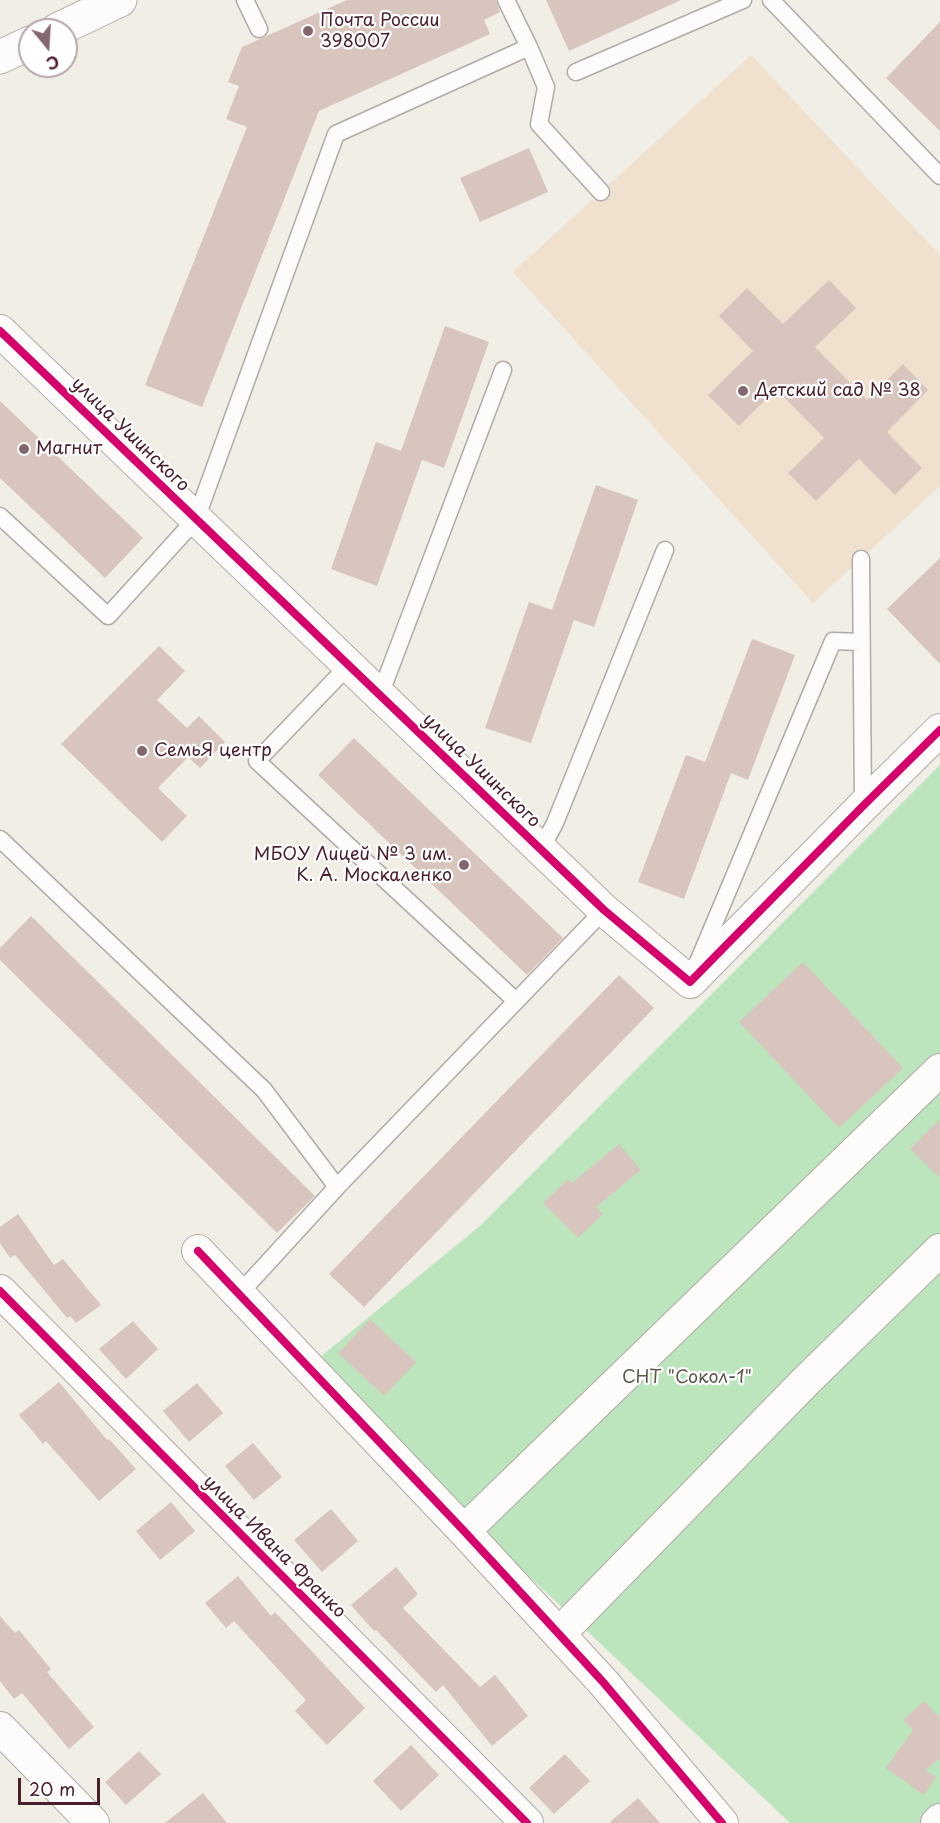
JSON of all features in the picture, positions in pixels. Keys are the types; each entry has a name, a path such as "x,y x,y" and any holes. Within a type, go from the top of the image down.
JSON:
{"street":[{"path":"78,20 120,0"},
{"path":"0,57 18,49"},
{"name":"улица Ушинского","path":"0,331 604,910 690,982"},
{"path":"690,982 940,730"},
{"path":"464,1531 940,1070"},
{"path":"560,1634 805,1382 940,1250"},
{"path":"198,1251 560,1634 722,1823"},
{"name":"улица Ивана Франко","path":"0,1292 527,1823"},
{"path":"5,1744 93,1823"}],"lane":[{"path":"245,0 259,29"},
{"path":"506,0 546,87 539,124 601,192"},
{"path":"576,72 743,0"},
{"path":"771,0 940,176"},
{"path":"0,516 108,616 196,519 336,134 529,47"},
{"path":"380,695 503,370"},
{"path":"541,849 555,823 665,550"},
{"path":"861,559 863,806"},
{"path":"690,982 833,640 861,642"},
{"path":"349,665 257,761 516,1002"},
{"path":"0,839 264,1090 337,1187"},
{"path":"239,1294 337,1187 604,910"}],"shaded area":[{"path":"751,55 940,255 940,486 813,603 513,272"}],"green space":[{"name":"СНТ \"Сокол-1\"","path":"940,765 940,1823 790,1823 308,1367 481,1225"}],"building":[{"path":"347,0 496,0 500,12 484,20 490,34 319,111 202,407 145,385 247,127 226,119 239,86 228,82 242,47"},
{"path":"546,0 681,0 569,51"},
{"path":"940,22 940,131 886,78"},
{"path":"529,148 548,192 480,222 460,178"},
{"name":"Детский сад № 38","path":"829,280 856,308 815,347 867,400 903,364 928,390 887,432 922,468 895,495 859,459 816,501 788,473 824,438 776,389 739,426 708,395 753,351 719,316 747,288 783,324"},
{"path":"445,326 489,342 444,468 422,460 377,586 331,569 376,442 401,451"},
{"path":"0,401 143,538 105,578 0,478"},
{"path":"596,485 638,500 594,627 574,620 531,743 485,728 529,602 552,610"},
{"path":"940,558 940,664 887,609"},
{"path":"752,639 795,655 748,780 731,773 684,899 638,882 686,755 705,762"},
{"name":"СемьЯ центр","path":"159,646 185,671 157,700 187,728 199,716 225,742 200,768 188,757 158,788 187,816 162,842 61,744"},
{"path":"354,738 563,938 527,975 318,775"},
{"path":"31,916 315,1196 277,1233 0,960 0,948"},
{"path":"803,962 903,1068 839,1128 739,1022"},
{"path":"619,975 654,1008 364,1307 329,1274"},
{"path":"940,1119 940,1178 910,1149"},
{"path":"619,1144 641,1170 596,1207 603,1214 578,1238 543,1203 568,1179 572,1183"},
{"path":"18,1214 54,1265 63,1259 101,1305 76,1323 70,1316 67,1318 15,1255 10,1258 0,1243 0,1227"},
{"path":"370,1319 416,1362 384,1396 338,1353"},
{"path":"133,1321 158,1349 126,1379 99,1349"},
{"path":"59,1382 107,1440 109,1439 136,1469 99,1501 46,1441 43,1444 19,1415"},
{"path":"197,1383 223,1413 189,1442 163,1411"},
{"path":"253,1443 282,1477 254,1500 225,1466"},
{"path":"171,1502 195,1531 160,1560 136,1531"},
{"path":"331,1509 358,1541 322,1572 294,1540"},
{"path":"396,1567 418,1594 403,1608 480,1687 495,1675 528,1716 492,1746 443,1685 436,1692 351,1605"},
{"path":"238,1576 271,1616 275,1612 365,1708 327,1745 295,1711 306,1700 234,1621 226,1628 205,1603"},
{"path":"0,1616 15,1633 19,1630 51,1669 47,1672 94,1727 69,1749 22,1693 14,1699 0,1681"},
{"path":"924,1701 940,1718 940,1758 926,1770 936,1777 924,1795 886,1768 913,1730 903,1720"},
{"path":"411,1745 439,1775 401,1811 373,1781"},
{"path":"139,1751 161,1774 126,1805 105,1782"},
{"path":"565,1754 590,1781 554,1814 529,1788"},
{"path":"203,1793 227,1823 165,1823"},
{"path":"638,1798 660,1823 609,1823"}],"cycle path":[{"path":"0,331 604,910 690,982 940,730"},
{"path":"198,1251 464,1531 603,1682 722,1823"},
{"path":"0,1291 527,1823"}],"place":[{"name":"Почта России 398007","path":"308,31"},
{"name":"Детский сад № 38","path":"743,391"},
{"name":"Магнит","path":"24,449"},
{"name":"СемьЯ центр","path":"142,751"},
{"name":"МБОУ Лицей № 3 им. К. А. Москаленко","path":"464,865"}]}
